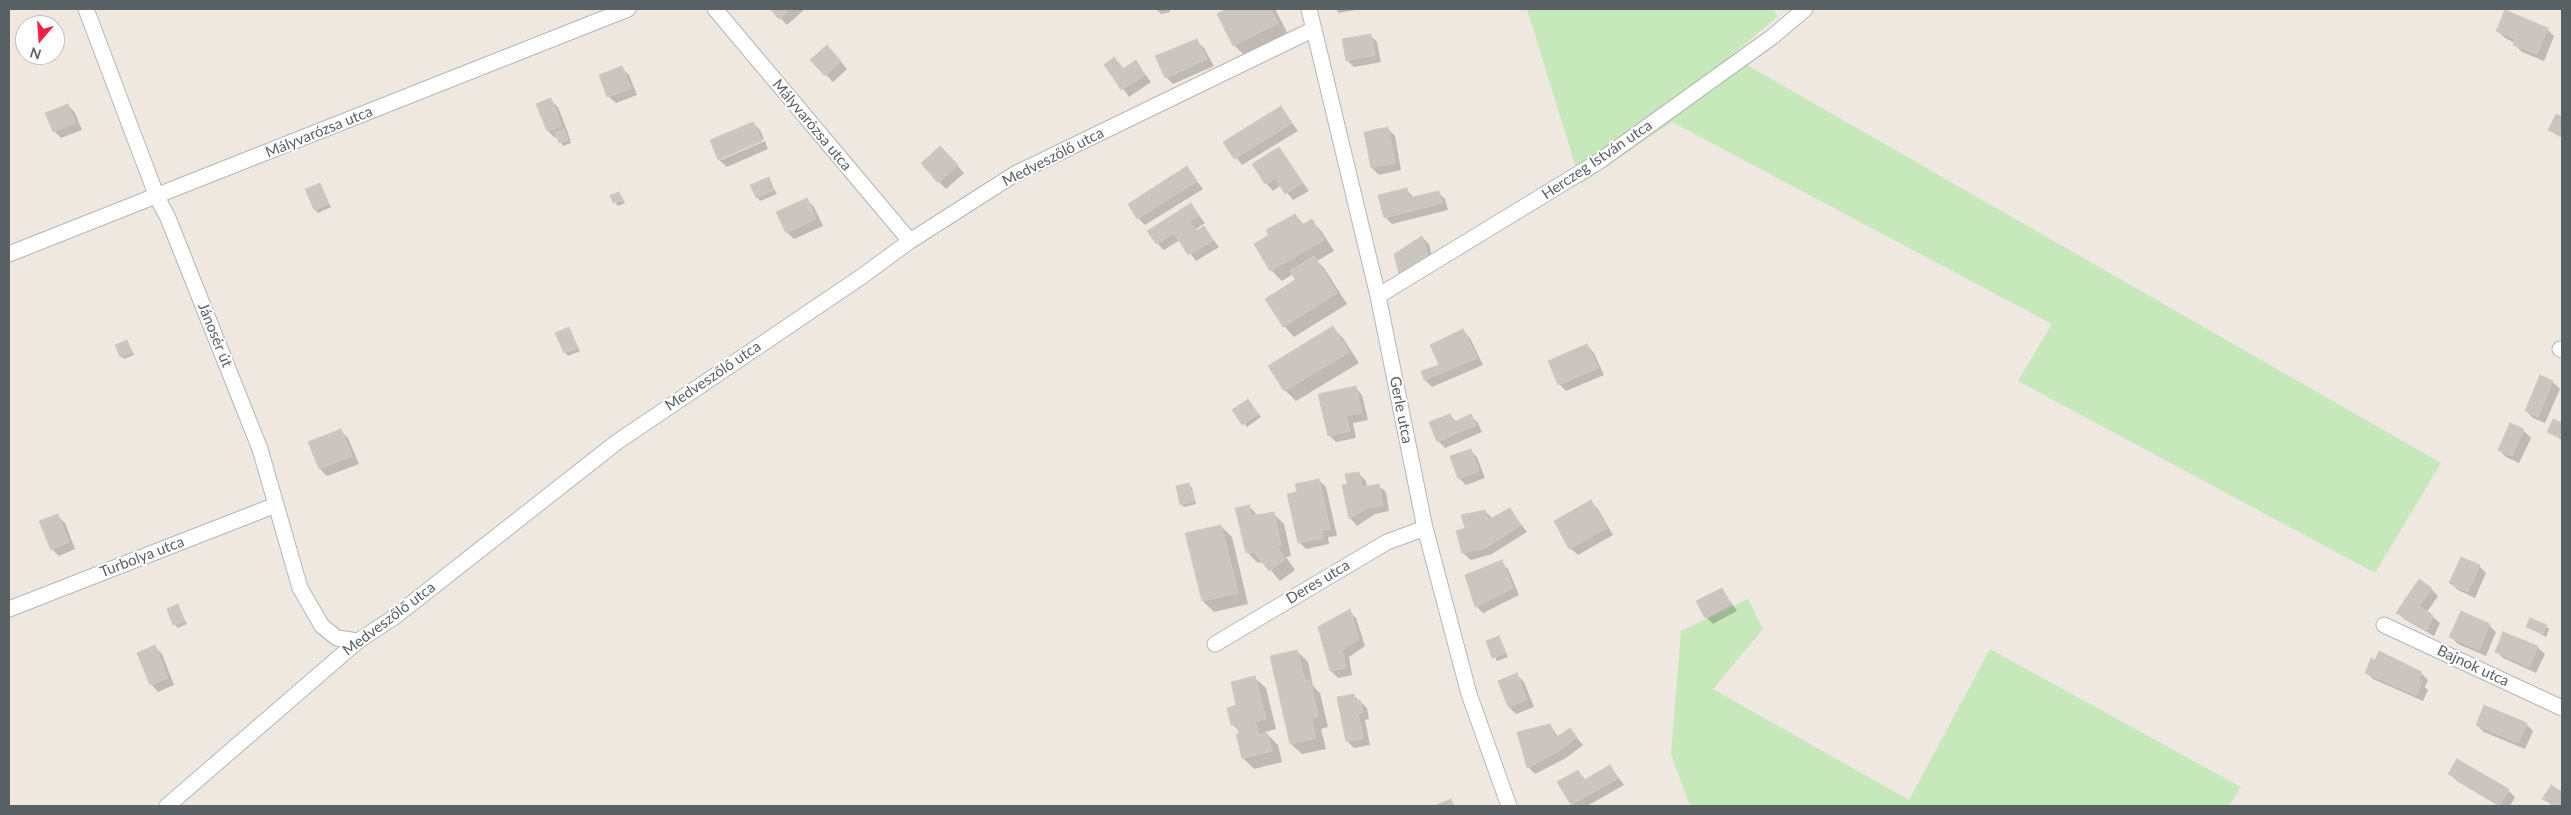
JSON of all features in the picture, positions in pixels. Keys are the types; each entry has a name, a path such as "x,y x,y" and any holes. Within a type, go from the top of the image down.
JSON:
{"street":[{"name":"Jánosér út","path":"86,9 157,196 168,218 260,449 300,588 322,626 337,638 358,641"},
{"name":"Mályvarózsa utca","path":"9,254 628,9"},
{"name":"Mályvarózsa utca","path":"716,9 910,241"},
{"name":"Gerle utca","path":"1309,9 1378,296 1425,528 1469,694 1509,806"},
{"name":"Herczeg István utca","path":"1378,296 1601,160 1772,36 1805,9"},
{"name":"Medveszőlő utca","path":"167,806 358,641 392,618 617,442 861,277 910,241 1015,174 1314,28"},
{"name":"Turbolya utca","path":"9,609 276,505"},
{"name":"Deres utca","path":"1214,644 1387,542 1425,528"},
{"name":"Bajnok utca","path":"2384,625 2562,708"}],"green space":[{"path":"1527,9 1773,9 1778,16 1731,56 2441,463 2375,573 2018,381 2052,324 1672,122 1581,184"},
{"path":"1748,599 1763,629 1713,689 1909,800 1990,649 2241,787 2229,806 1690,806 1671,754 1681,631"}],"building":[{"path":"770,9 790,9 779,19"},
{"path":"1226,9 1270,9 1278,23 1233,46 1217,14"},
{"path":"2505,10 2548,28 2537,54 2513,45 2515,39 2496,31"},
{"path":"1371,34 1375,55 1346,61 1342,39"},
{"path":"1197,39 1207,59 1165,78 1155,56"},
{"path":"827,45 841,61 825,76 810,60"},
{"path":"1114,57 1123,68 1112,76 1104,65"},
{"path":"1136,60 1145,75 1121,90 1112,76"},
{"path":"622,66 631,88 607,97 599,75"},
{"path":"551,98 562,126 547,131 536,104"},
{"path":"68,104 75,123 53,132 45,113"},
{"path":"1281,106 1292,123 1234,159 1223,142"},
{"path":"2556,114 2562,117 2562,137 2548,130"},
{"path":"753,122 762,141 718,160 710,140"},
{"path":"1388,127 1395,163 1371,168 1364,132"},
{"path":"564,129 568,140 559,143 555,133"},
{"path":"940,146 958,165 938,183 921,163"},
{"path":"1279,147 1303,183 1285,194 1275,178 1265,184 1252,164"},
{"path":"1187,166 1197,181 1137,219 1128,204"},
{"path":"769,177 774,190 756,198 750,185"},
{"path":"320,183 329,204 314,210 305,189"},
{"path":"1407,188 1409,198 1439,191 1442,203 1384,218 1378,195"},
{"path":"619,192 623,200 613,203 610,195"},
{"path":"807,198 816,219 786,233 776,212"},
{"path":"1191,203 1199,216 1189,221 1196,231 1204,226 1213,240 1188,255 1174,233 1156,244 1147,231"},
{"path":"1295,214 1302,225 1312,219 1324,240 1270,271 1254,244 1269,235 1266,230"},
{"path":"1422,236 1428,256 1399,274 1394,254"},
{"path":"1314,256 1337,293 1283,327 1265,299 1295,280 1290,271"},
{"path":"1333,326 1349,352 1284,391 1268,366"},
{"path":"569,327 578,348 564,353 555,333"},
{"path":"1463,329 1477,358 1424,380 1421,371 1439,365 1430,345"},
{"path":"127,340 132,352 120,357 115,345"},
{"path":"1587,344 1598,368 1558,385 1548,361"},
{"path":"2540,375 2553,381 2538,417 2525,411"},
{"path":"1356,386 1362,413 1346,416 1350,431 1328,436 1318,394"},
{"path":"1248,399 1258,414 1242,425 1232,410"},
{"path":"1450,414 1454,422 1471,414 1476,425 1437,442 1429,422"},
{"path":"2553,419 2562,423 2562,439 2547,432"},
{"path":"2510,423 2524,429 2512,456 2498,450"},
{"path":"341,429 352,456 319,469 308,442"},
{"path":"1471,449 1479,471 1458,479 1450,456"},
{"path":"1359,472 1362,487 1379,484 1383,505 1367,508 1349,519 1342,485 1347,484 1345,474"},
{"path":"1319,479 1330,529 1322,530 1323,538 1298,543 1287,494 1297,492 1295,484"},
{"path":"1189,483 1194,501 1180,505 1176,486"},
{"path":"1591,500 1607,528 1569,549 1554,521"},
{"path":"1249,505 1251,516 1274,512 1281,545 1277,546 1285,559 1269,571 1254,552 1246,553 1235,508"},
{"path":"1510,508 1521,525 1485,548 1462,553 1456,531 1465,528 1461,515 1485,510 1488,520"},
{"path":"58,514 69,542 51,550 39,521"},
{"path":"1221,525 1238,593 1202,601 1185,533"},
{"path":"2461,557 2480,565 2468,592 2449,583"},
{"path":"1502,560 1513,588 1475,607 1465,575"},
{"path":"2419,579 2432,588 2419,606 2433,615 2427,630 2396,613"},
{"path":"1722,588 1731,604 1705,618 1696,601"},
{"path":"178,604 185,621 173,625 167,609"},
{"path":"1350,609 1359,639 1342,650 1346,668 1330,671 1318,627"},
{"path":"2461,611 2490,624 2479,650 2449,637"},
{"path":"2530,618 2547,625 2543,634 2526,627"},
{"path":"2503,632 2538,646 2529,667 2495,652"},
{"path":"1499,636 1506,653 1492,658 1486,641"},
{"path":"155,645 168,678 150,685 137,653"},
{"path":"1297,650 1305,681 1310,680 1318,716 1311,718 1316,738 1290,744 1270,656"},
{"path":"2379,651 2422,672 2418,681 2422,682 2416,695 2365,673 2371,658 2375,660"},
{"path":"1517,673 1527,700 1508,707 1498,681"},
{"path":"1255,676 1266,719 1255,721 1259,735 1267,733 1272,751 1242,758 1236,734 1239,734 1237,724 1231,725 1227,708 1236,705 1231,682"},
{"path":"1354,694 1355,701 1360,700 1363,713 1358,713 1363,738 1346,742 1337,697"},
{"path":"2484,705 2527,723 2518,743 2476,725"},
{"path":"1550,724 1555,738 1570,728 1577,737 1559,751 1527,768 1517,732"},
{"path":"2457,759 2509,789 2500,805 2448,774"},
{"path":"1610,765 1618,778 1571,805 1557,782 1578,770 1584,780"},
{"path":"2551,785 2562,792 2562,806 2555,806 2542,799"},
{"path":"1451,799 1454,806 1434,806"}]}
